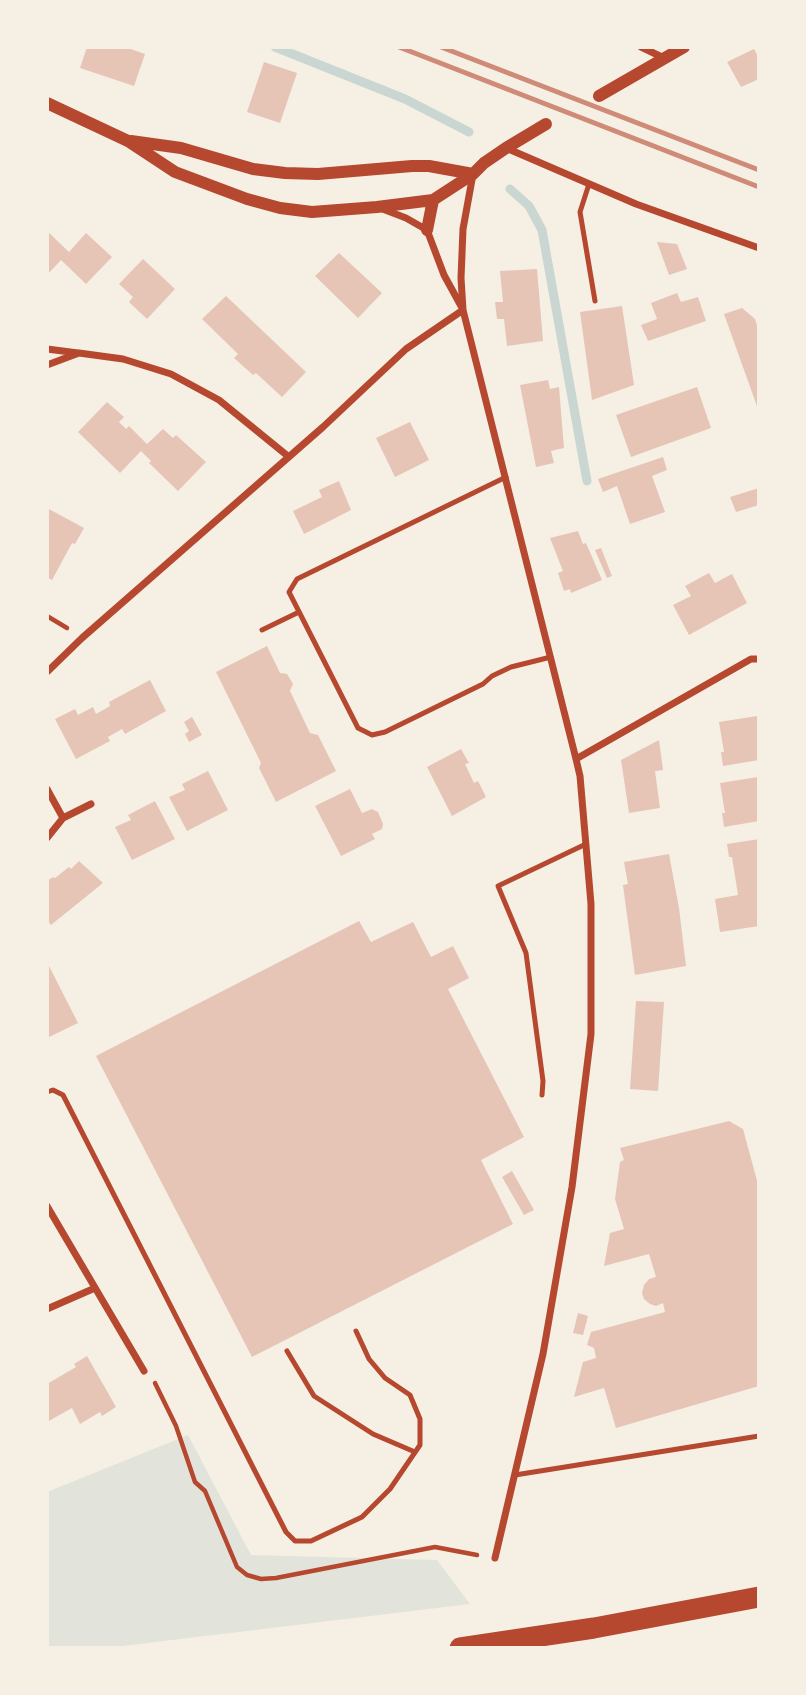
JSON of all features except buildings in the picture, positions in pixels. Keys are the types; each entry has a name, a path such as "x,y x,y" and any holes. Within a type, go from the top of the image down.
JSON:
{"highway":[{"path":"460,1648 594,1628 759,1597"}],"street":[{"path":"641,47 664,58"},
{"path":"599,96 684,47"},
{"path":"47,103 128,141 175,172 247,199 312,212 433,200 506,148 546,124"},
{"path":"128,141 181,148 253,169 285,173 318,174 429,166 473,174"},
{"path":"506,148 589,184 759,248"},
{"path":"463,310 463,229 473,174"},
{"path":"433,200 427,230 444,275 463,310 580,776 591,904 591,1034 572,1187 543,1354 495,1558"},
{"path":"377,207 406,218 427,230"},
{"path":"47,672 82,638 289,457 405,349 463,310"},
{"path":"47,349 123,359 171,374 219,400 289,457"},
{"path":"47,365 79,353"},
{"path":"576,759 751,659 759,659"},
{"path":"47,789 63,818"},
{"path":"47,838 63,818 91,804"},
{"path":"47,1206 144,1371"},
{"path":"47,1309 95,1288"}],"lane":[{"path":"589,184 580,212 595,301"},
{"path":"506,477 297,579 289,592 358,728 372,735 385,732 483,684 492,676 511,667 551,657"},
{"path":"262,630 299,612"},
{"path":"542,1095 543,1081 526,953 498,886 586,844"},
{"path":"47,1092 53,1090 63,1095 286,1532 295,1541 311,1541 362,1517 390,1489 420,1445 420,1419 410,1395 386,1378 369,1359 356,1331"},
{"path":"287,1351 314,1396 373,1434 415,1451"},
{"path":"515,1475 759,1436"}],"shaded area":[{"path":"188,1435 251,1555 437,1560 470,1604 106,1648 47,1648 47,1492"}],"waterway":[{"path":"275,47 405,99 469,132"},
{"path":"510,189 529,206 542,230 587,481"}],"railway":[{"path":"399,47 759,187"},
{"path":"441,47 759,170"}]}
